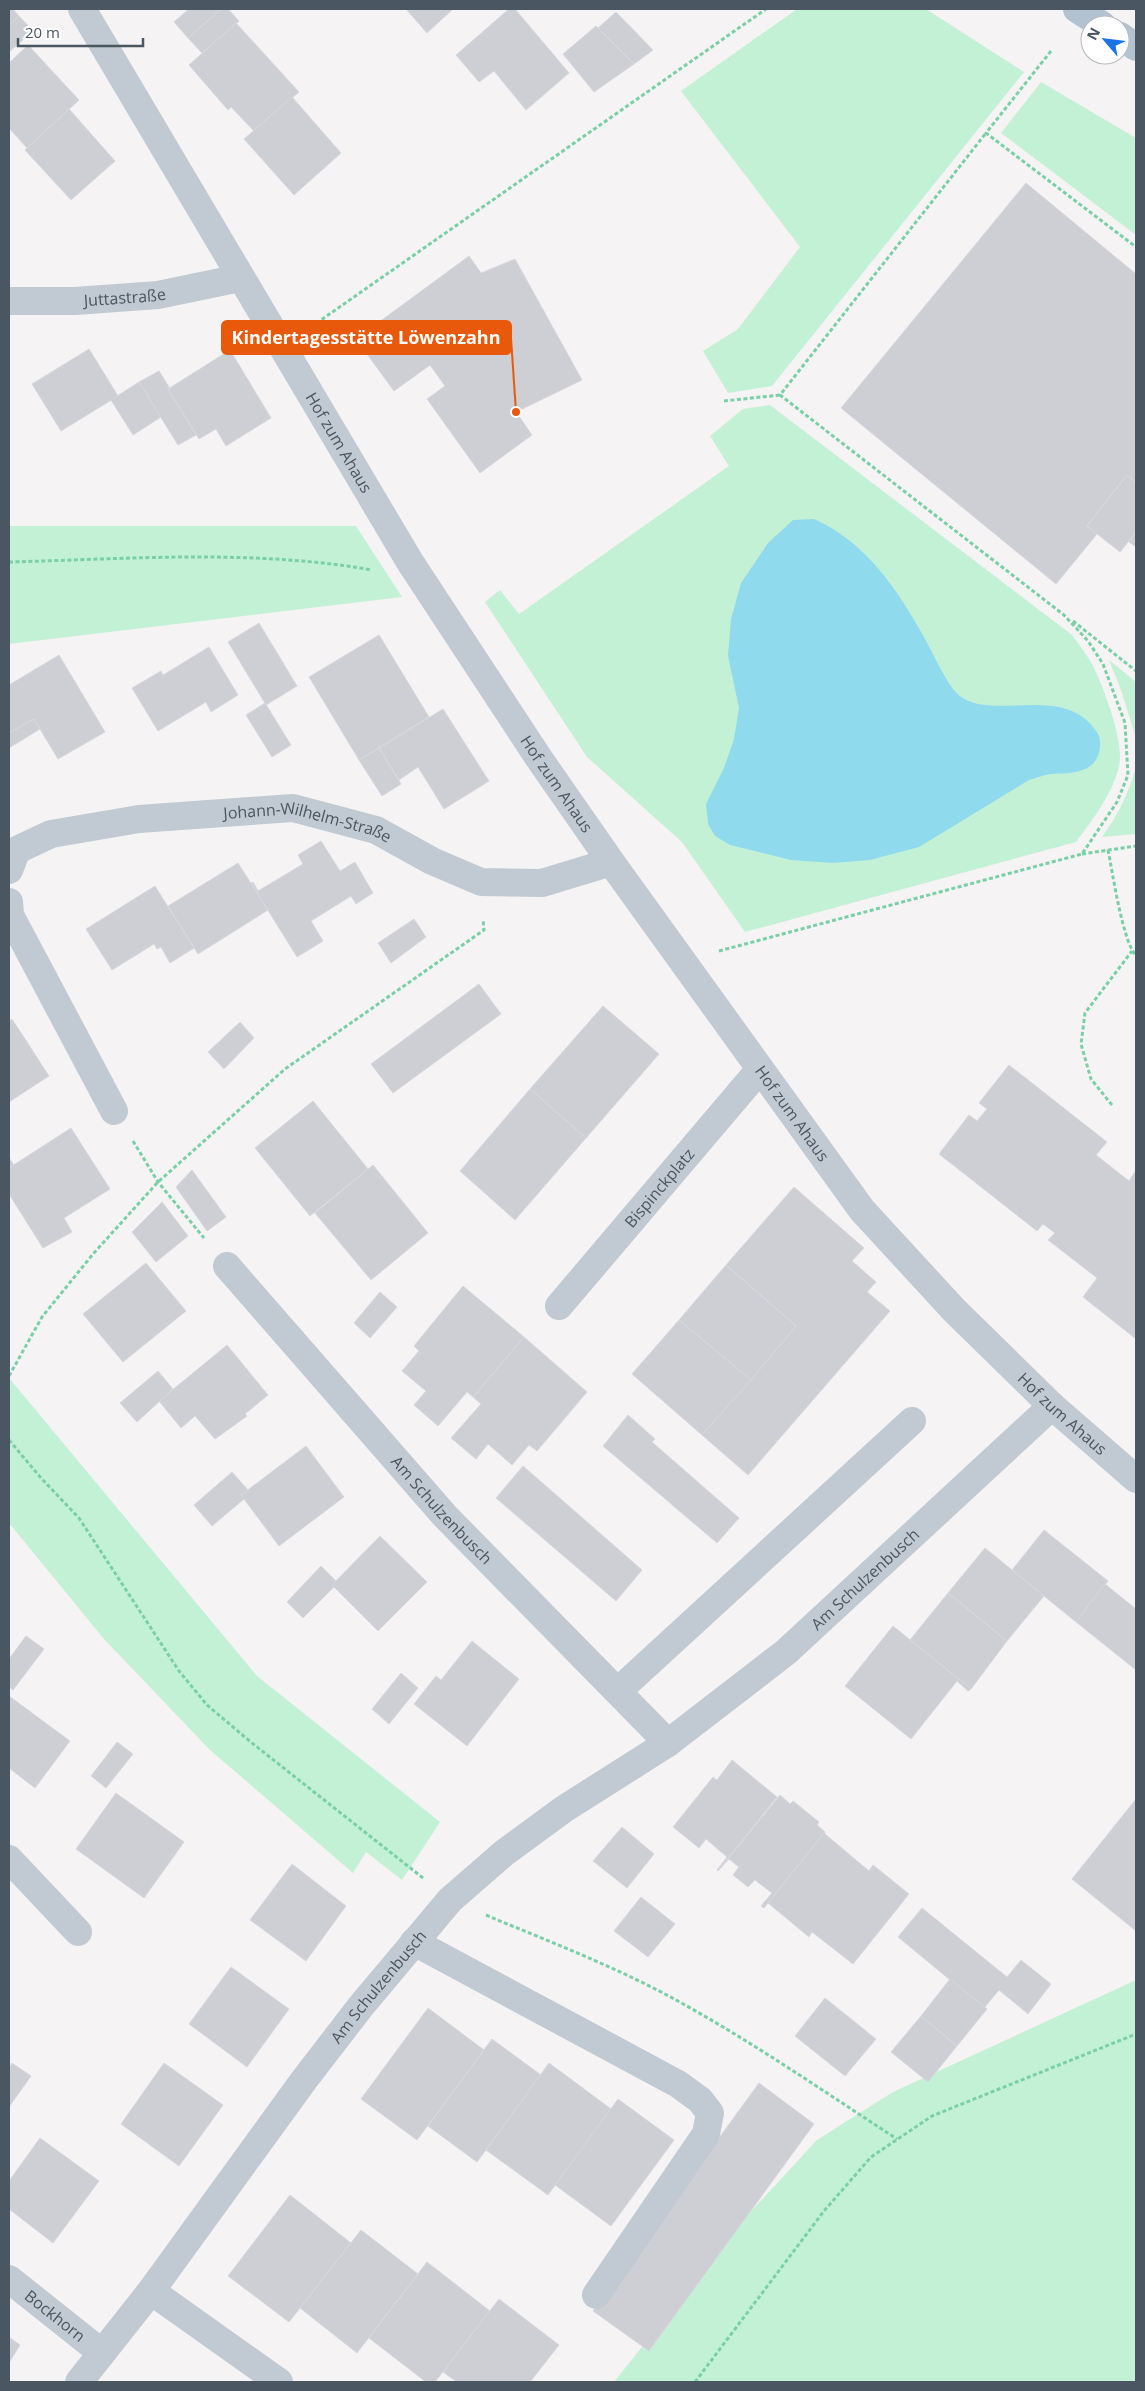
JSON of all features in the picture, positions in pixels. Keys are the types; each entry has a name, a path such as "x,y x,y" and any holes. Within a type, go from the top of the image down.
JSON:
{"street":[{"name":"Hof zum Ahaus","path":"82,9 410,562 538,757 610,862 862,1210 954,1310 1052,1406 1136,1479"},
{"name":"Juttastraße","path":"9,301 75,301 158,295 240,278"},
{"name":"Johann-Wilhelm-Straße","path":"9,870 17,850 51,834 139,819 293,808 376,830 432,861 481,882 542,883 610,862"},
{"path":"9,902 10,915 114,1111"},
{"name":"Bispinckplatz","path":"559,1306 760,1069"},
{"name":"Am Schulzenbusch","path":"227,1266 445,1516 668,1743"},
{"name":"Am Schulzenbusch","path":"79,2382 151,2291 304,2080 414,1942 450,1900 504,1853 564,1809 668,1743 786,1652 1052,1406"},
{"path":"618,1691 912,1421"},
{"path":"9,1859 78,1932"},
{"path":"414,1942 678,2084 700,2100 710,2113 706,2134 664,2199 596,2295"},
{"name":"Bockhorn","path":"9,2279 102,2353"},
{"path":"151,2291 279,2382"}],"path":[{"path":"282,348 766,9"},
{"path":"780,395 1051,51"},
{"path":"986,134 1136,246"},
{"path":"724,401 780,395 1136,671"},
{"path":"9,562 209,557 307,561 392,573 410,562"},
{"path":"1064,615 1088,641 1103,664 1125,722 1128,775 1117,802 1082,854"},
{"path":"682,961 1082,854 1136,846"},
{"path":"1108,850 1132,951 1136,956"},
{"path":"9,1376 42,1317 94,1254 158,1182 285,1069 484,930 481,882"},
{"path":"1112,1106 1091,1079 1081,1044 1085,1013 1132,951"},
{"path":"114,1111 158,1182 227,1266"},
{"path":"9,1440 40,1478 79,1518 179,1672 207,1705 450,1900 612,1968 663,1993 726,2028 897,2139"},
{"path":"695,2382 824,2211 871,2157 932,2116 1136,2034"}],"green space":[{"path":"797,9 926,9 1024,72 772,386 728,393 703,351 738,329 800,247 681,91"},
{"path":"1041,82 1136,138 1136,235 1001,133"},
{"path":"770,405 1072,635 1082,649 1092,664 1107,699 1116,729 1120,756 1116,777 1107,797 1076,842 745,932 682,842 587,757 485,602 500,590 519,614 729,466 710,436 743,409"},
{"path":"9,526 356,526 402,597 9,644"},
{"path":"1109,660 1136,682 1136,738 1121,690"},
{"path":"1136,767 1136,834 1102,837 1122,804"},
{"path":"9,1378 257,1676 440,1822 402,1880 366,1852 353,1873 210,1750 104,1639 9,1523"},
{"path":"1136,1980 1136,2382 614,2382 744,2219 817,2140 893,2092"}],"water":[{"path":"814,519 833,529 849,541 879,569 904,603 953,689 966,700 982,705 1041,705 1060,707 1078,714 1093,727 1099,736 1099,753 1091,766 1077,772 1048,774 1029,780 919,847 870,860 833,863 791,860 730,845 715,836 708,824 706,804 724,768 734,739 739,708 728,656 731,619 741,583 768,543 793,520"}],"building":[{"path":"9,9 13,9 19,16 9,25"},
{"path":"189,9 221,9 188,38 174,22"},
{"path":"221,9 228,9 239,21 202,53 188,38"},
{"path":"406,9 453,9 427,33"},
{"path":"509,9 515,9 569,73 526,110 494,71 479,82 456,55"},
{"path":"616,12 653,50 634,64 598,28"},
{"path":"19,16 33,31 9,52 9,25"},
{"path":"236,23 299,92 254,131 231,107 228,110 189,65"},
{"path":"596,26 634,64 594,92 563,54"},
{"path":"28,45 79,100 27,148 9,128 9,63"},
{"path":"292,97 341,153 294,195 244,139"},
{"path":"69,109 115,161 71,200 25,150"},
{"path":"1026,183 1136,274 1136,483 1127,475 1087,526 1097,534 1056,584 841,408"},
{"path":"469,256 481,273 515,259 582,380 516,412 532,435 480,473 427,399 445,386 430,365 394,391 356,339"},
{"path":"89,349 118,396 61,431 32,384"},
{"path":"230,350 271,418 226,446 216,429 199,439 168,389"},
{"path":"159,371 196,435 178,445 139,382"},
{"path":"139,382 161,417 133,435 111,400"},
{"path":"1127,475 1136,483 1136,532 1120,552 1087,526"},
{"path":"1136,532 1136,547 1129,542"},
{"path":"259,623 297,686 266,705 228,642"},
{"path":"379,635 429,717 359,760 309,677"},
{"path":"209,647 238,695 211,712 206,702 158,731 132,688 161,671 163,675"},
{"path":"59,655 105,732 58,759 34,719 9,733 9,685"},
{"path":"265,703 291,745 272,757 246,715"},
{"path":"443,709 489,781 444,809 418,767 399,780 379,748"},
{"path":"34,719 40,729 9,748 9,733"},
{"path":"379,748 401,784 382,796 359,760"},
{"path":"321,841 340,871 355,862 373,893 356,904 351,896 311,921 323,941 297,957 251,883 253,882 258,891 303,864 298,855"},
{"path":"238,863 268,910 198,954 168,906"},
{"path":"155,886 194,948 170,963 161,947 157,949 154,944 112,970 86,929"},
{"path":"414,919 426,937 391,963 378,943"},
{"path":"479,984 501,1014 393,1093 371,1064"},
{"path":"603,1006 659,1054 586,1138 530,1089"},
{"path":"12,1019 49,1076 9,1102 9,1021"},
{"path":"240,1022 254,1038 224,1069 208,1052"},
{"path":"1009,1065 1107,1142 1096,1155 1129,1181 1136,1170 1136,1339 1083,1297 1097,1278 1048,1240 1055,1233 1043,1224 1037,1231 939,1154 969,1115 977,1121 987,1109 979,1103"},
{"path":"530,1089 586,1138 515,1220 460,1171"},
{"path":"313,1101 368,1169 310,1216 255,1148"},
{"path":"71,1128 110,1189 64,1218 72,1232 43,1248 9,1194 9,1168"},
{"path":"9,1158 14,1165 9,1168"},
{"path":"373,1165 428,1233 371,1280 315,1213"},
{"path":"192,1170 226,1217 207,1231 176,1187"},
{"path":"794,1187 864,1248 852,1261 876,1282 867,1292 890,1311 748,1475 702,1435 796,1326 726,1265"},
{"path":"162,1202 188,1236 156,1262 132,1232"},
{"path":"146,1263 186,1311 123,1362 83,1314"},
{"path":"726,1265 796,1326 751,1380 679,1320"},
{"path":"463,1286 524,1337 473,1397 467,1392 438,1426 414,1405 426,1391 402,1371 419,1351 414,1346"},
{"path":"380,1292 397,1307 370,1338 354,1323"},
{"path":"679,1320 751,1380 702,1435 632,1374"},
{"path":"524,1337 587,1392 537,1451 529,1445 512,1465 488,1444 476,1459 451,1438 481,1404 473,1397"},
{"path":"227,1345 268,1395 245,1414 247,1416 215,1439 195,1416 181,1428 159,1401"},
{"path":"158,1371 173,1389 137,1422 120,1403"},
{"path":"628,1415 655,1439 652,1442 739,1518 717,1543 603,1446"},
{"path":"306,1446 344,1497 279,1546 241,1495"},
{"path":"523,1466 642,1570 616,1601 496,1498"},
{"path":"232,1472 248,1490 241,1495 244,1499 212,1526 194,1505"},
{"path":"1044,1530 1108,1581 1076,1622 1012,1570"},
{"path":"380,1536 427,1582 378,1631 332,1585"},
{"path":"985,1548 1044,1596 1007,1641 948,1593"},
{"path":"321,1566 336,1581 332,1585 334,1587 303,1618 287,1602"},
{"path":"1105,1584 1136,1609 1136,1670 1076,1622"},
{"path":"948,1593 1007,1641 971,1689 910,1640"},
{"path":"893,1626 971,1689 968,1691 957,1681 911,1739 845,1686"},
{"path":"26,1636 44,1649 13,1690 9,1687 9,1659"},
{"path":"472,1641 519,1679 467,1746 414,1704 436,1676 441,1680"},
{"path":"401,1673 418,1688 389,1724 372,1709"},
{"path":"9,1696 70,1741 35,1788 9,1768"},
{"path":"117,1742 133,1754 106,1788 91,1776"},
{"path":"732,1760 777,1797 718,1871 727,1857 706,1839 699,1848 673,1827 713,1777 717,1780"},
{"path":"116,1793 184,1842 144,1898 76,1849"},
{"path":"780,1795 790,1804 793,1801 819,1822 817,1825 825,1832 764,1908 761,1906 772,1893 755,1880 748,1887 733,1875 739,1867 729,1859 718,1871"},
{"path":"1136,1799 1136,1931 1072,1879"},
{"path":"622,1827 654,1854 627,1888 593,1861"},
{"path":"825,1832 869,1871 873,1865 909,1894 853,1964 812,1932 809,1937 768,1903"},
{"path":"292,1864 346,1906 306,1961 250,1920"},
{"path":"641,1897 675,1924 648,1957 614,1931"},
{"path":"922,1908 1007,1977 1021,1960 1051,1984 1028,2014 999,1990 984,2008 898,1937"},
{"path":"231,1967 289,2009 247,2067 189,2024"},
{"path":"950,1979 987,2009 957,2046 921,2016"},
{"path":"825,1998 876,2039 845,2076 795,2036"},
{"path":"428,2008 484,2050 417,2140 361,2099"},
{"path":"921,2016 957,2046 928,2082 891,2052"},
{"path":"492,2039 541,2075 477,2162 428,2126"},
{"path":"12,2063 31,2076 9,2107 9,2068"},
{"path":"164,2063 223,2105 179,2166 121,2124"},
{"path":"549,2063 611,2109 548,2195 486,2150"},
{"path":"759,2083 814,2124 649,2351 593,2311"},
{"path":"618,2099 674,2140 611,2226 555,2185"},
{"path":"40,2138 99,2181 53,2243 9,2209 9,2181"},
{"path":"290,2195 351,2243 289,2322 228,2276"},
{"path":"361,2230 418,2274 357,2353 300,2308"},
{"path":"427,2262 490,2311 435,2382 426,2382 369,2338"},
{"path":"499,2299 559,2345 530,2382 457,2382 443,2372"},
{"path":"9,2337 20,2345 9,2363"}],"place":[{"name":"Kindertagesstätte Löwenzahn","path":"516,412"}]}
